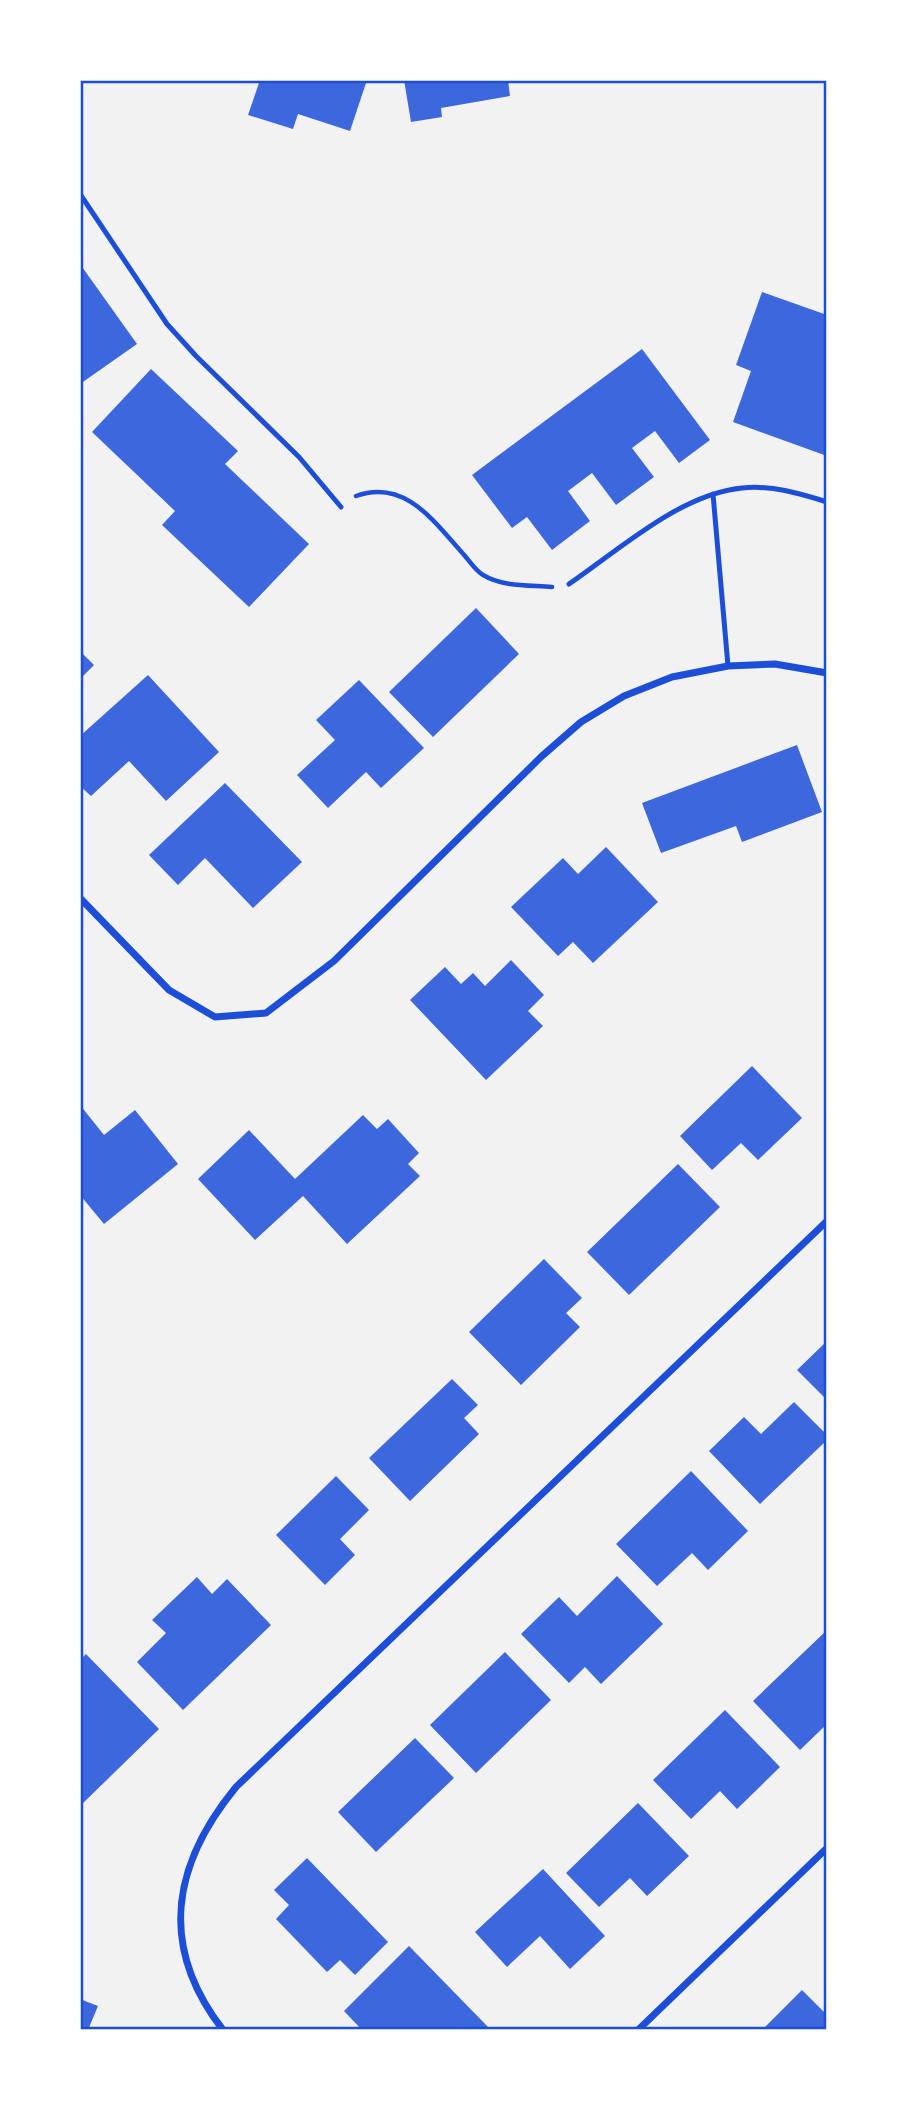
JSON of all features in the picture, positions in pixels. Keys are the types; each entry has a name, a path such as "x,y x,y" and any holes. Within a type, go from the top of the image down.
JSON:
{"street":[{"path":"80,898 169,990 215,1017 266,1013 334,961 462,832 581,722 624,696 672,677 728,666 775,664 827,673"},
{"path":"223,2029 206,2008 191,1976 182,1932 184,1881 193,1851 210,1818 236,1787 827,1221"},
{"path":"638,2029 827,1848"}],"lane":[{"path":"80,194 167,324 299,457 341,507"},
{"path":"569,584 681,507 713,494 741,488 768,488 827,502"},
{"path":"713,494 728,666"}],"path":[{"path":"341,507 350,498 362,494 392,492 409,498 423,510 482,575 500,582 553,587 569,584"}],"building":[{"path":"260,80 367,80 350,131 298,114 293,129 248,115"},
{"path":"404,80 508,80 510,96 441,108 442,117 411,122"},
{"path":"80,264 137,344 80,384"},
{"path":"762,292 827,315 827,456 733,422 751,371 736,365"},
{"path":"642,349 710,440 679,463 655,431 632,448 654,477 616,505 592,473 568,491 590,521 552,550 527,517 512,528 472,475"},
{"path":"151,369 238,451 225,464 309,544 249,607 162,525 175,511 92,432"},
{"path":"476,608 519,654 433,737 389,692"},
{"path":"80,651 94,665 80,679"},
{"path":"148,675 219,752 166,801 129,761 91,796 80,786 80,736"},
{"path":"359,680 424,748 381,788 366,772 328,808 297,775 335,740 316,720"},
{"path":"797,745 822,812 742,842 736,826 661,853 642,803"},
{"path":"225,783 302,862 253,908 205,858 178,885 149,855"},
{"path":"606,847 658,902 593,963 573,942 558,956 511,907 563,858 578,874"},
{"path":"511,960 544,995 528,1011 543,1026 486,1080 410,1000 445,967 461,984 473,973 485,986"},
{"path":"752,1066 802,1118 758,1160 741,1143 712,1170 680,1136"},
{"path":"80,1105 104,1135 135,1110 178,1164 104,1224 80,1195"},
{"path":"363,1115 377,1129 388,1119 419,1153 408,1164 420,1176 347,1244 303,1196 255,1240 198,1179 249,1130 295,1179"},
{"path":"678,1164 720,1207 629,1295 587,1252"},
{"path":"544,1259 582,1298 566,1313 580,1327 521,1385 469,1332"},
{"path":"827,1341 827,1400 797,1370"},
{"path":"452,1379 478,1405 464,1418 479,1434 410,1501 369,1458"},
{"path":"794,1402 827,1435 827,1440 760,1504 709,1451 744,1417 761,1434"},
{"path":"691,1471 748,1531 708,1570 692,1553 657,1586 616,1544"},
{"path":"336,1476 369,1510 340,1539 355,1555 325,1585 276,1535"},
{"path":"617,1576 663,1624 601,1684 585,1667 569,1683 521,1634 559,1597 577,1616"},
{"path":"197,1577 212,1594 227,1579 271,1625 183,1710 137,1662 166,1633 152,1620"},
{"path":"827,1630 827,1724 800,1750 753,1701"},
{"path":"505,1652 551,1700 476,1773 430,1725"},
{"path":"86,1654 159,1729 80,1806 80,1660"},
{"path":"725,1710 780,1767 737,1809 720,1791 691,1819 653,1780"},
{"path":"415,1738 454,1778 376,1852 338,1812"},
{"path":"638,1803 689,1856 647,1896 630,1878 599,1907 566,1873"},
{"path":"307,1858 388,1942 355,1975 340,1960 327,1972 276,1919 289,1905 274,1890"},
{"path":"543,1869 605,1936 570,1969 540,1936 507,1967 475,1932"},
{"path":"409,1946 491,2030 362,2030 344,2011"},
{"path":"802,1990 827,2015 827,2030 762,2030"},
{"path":"80,1999 98,2006 88,2030 80,2030"}]}
